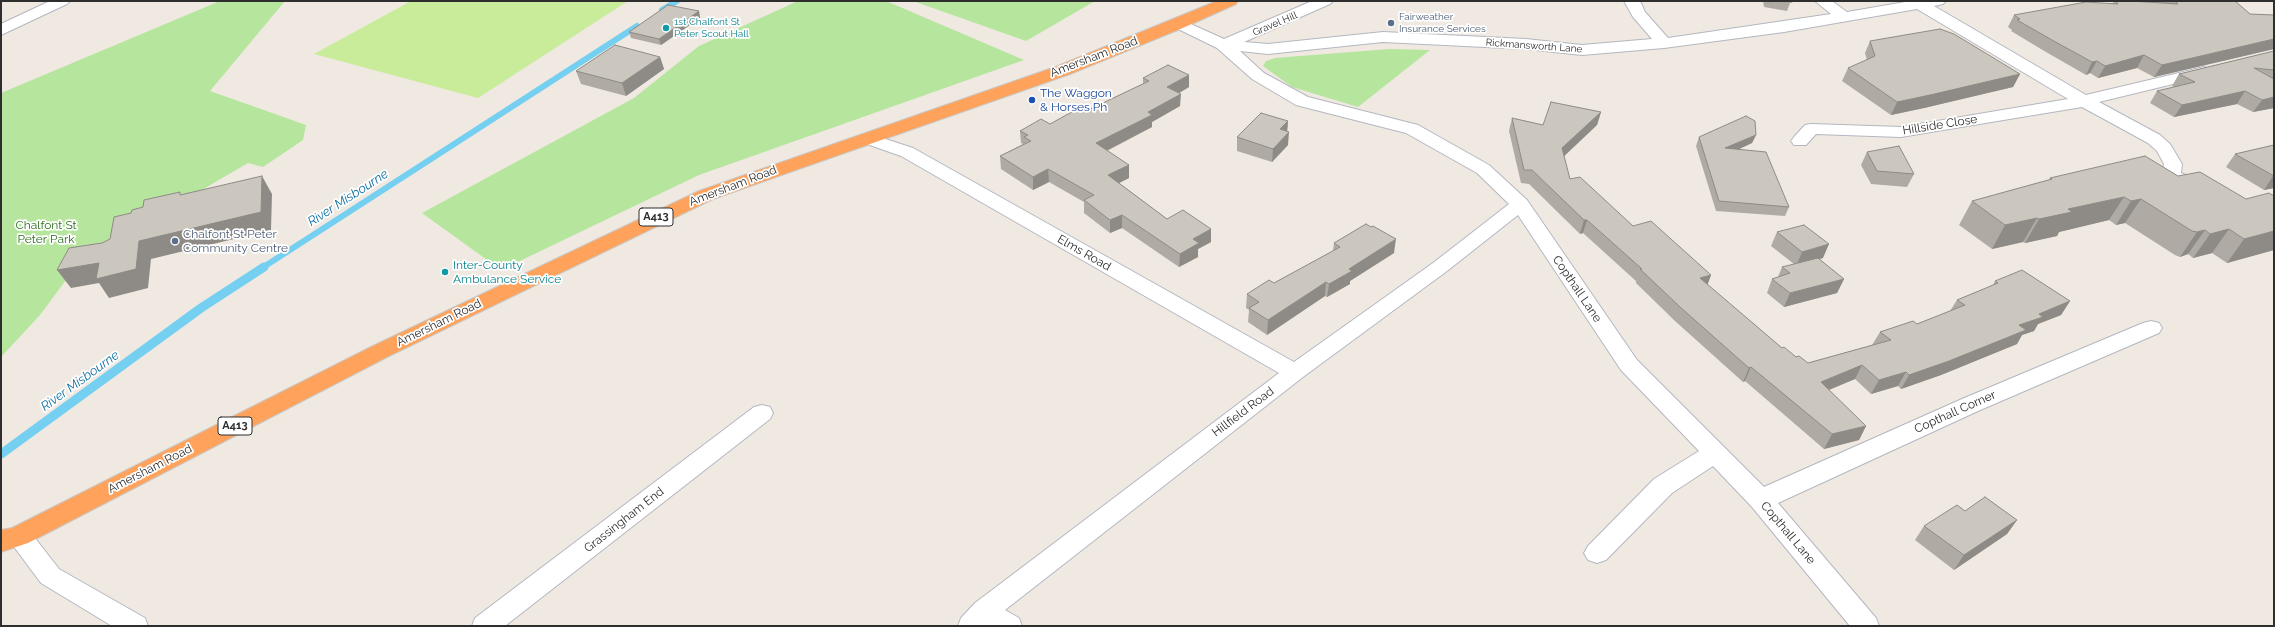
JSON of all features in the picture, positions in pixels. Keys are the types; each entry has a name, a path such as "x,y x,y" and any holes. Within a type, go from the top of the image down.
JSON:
{"highway":[{"name":"Amersham Road","path":"7,543 381,351 628,231 706,195 772,170 870,139 1064,70 1180,24 1230,1"}],"street":[{"path":"1,14 8,27 62,1"},
{"name":"Gravel Hill","path":"1223,45 1325,1"},
{"path":"1632,1 1638,14 1664,43"},
{"path":"1823,1 1845,18"},
{"name":"Rickmansworth Lane","path":"1180,24 1223,45 1268,49 1383,37 1527,38 1582,50 1664,43 1845,18 1938,1"},
{"path":"1919,4 2084,101 2154,140 2164,148 2173,164 2171,174 2204,191"},
{"name":"Copthall Lane","path":"1223,45 1258,76 1302,100 1412,129 1483,169 1520,204 1629,365 1761,500 1866,626"},
{"name":"Hillside Close","path":"1800,141 1811,129 1901,132 2084,101 2221,68"},
{"name":"Elms Road","path":"870,139 907,152 1295,372"},
{"name":"Hillfield Road","path":"977,618 1295,372 1440,267 1520,204"},
{"name":"Copthall Corner","path":"1761,500 1796,482 1962,408 2151,328"},
{"name":"Grassingham End","path":"486,626 762,413"},
{"path":"1597,554 1663,486 1714,453"},
{"path":"7,543 50,576 135,626"},
{"path":"977,618 1009,626"}],"green space":[{"name":"Chalfont St Peter Park","path":"220,1 285,1 210,91 306,125 303,140 263,167 248,163 80,261 40,315 1,357 1,93"},
{"path":"411,1 628,1 478,98 314,54"},
{"path":"798,1 886,1 1024,60 699,175 501,270 422,213 634,98 699,46"},
{"path":"913,1 1095,1 1026,41"},
{"path":"1389,49 1430,50 1358,107 1292,87 1263,66 1266,61 1275,58"}],"building":[{"path":"2116,1 2178,4 2175,1 2235,1 2250,14 2274,15 2274,39 2162,65 2144,55 2105,66 2097,61 2092,62 2052,40 2017,20 2020,19 2014,15 2086,2 2118,4"},
{"name":"1st Chalfont St Peter Scout Hall","path":"668,5 699,11 659,39 629,32"},
{"path":"1940,29 1954,34 2020,74 1897,102 1848,68 1875,56 1870,41"},
{"path":"615,45 660,57 622,83 576,71"},
{"path":"2274,51 2274,70 2254,68 2274,79 2274,97 2262,100 2245,91 2182,105 2157,91 2195,82 2179,74"},
{"path":"1168,65 1189,75 1167,87 1181,94 1148,112 1152,115 1096,143 1129,165 1108,175 1167,219 1183,210 1211,229 1193,239 1199,243 1180,254 1122,215 1110,220 1084,200 1094,195 1048,169 1033,177 1000,156 1031,141 1024,137 1028,135 1020,131 1041,119 1050,124 1079,108 1086,111 1149,81 1143,78"},
{"path":"1551,102 1601,112 1562,148 1570,179 1580,177 1633,226 1651,221 1711,275 1700,278 1782,348 1784,347 1796,357 1799,356 1808,363 1891,340 1880,332 1913,321 1917,324 1965,305 1957,300 1998,283 1995,281 2022,270 2070,301 2039,314 2043,317 2019,325 2026,330 1949,361 1909,375 1906,372 1879,380 1862,365 1821,382 1866,426 1832,434 1751,367 1749,368 1680,307 1640,269 1642,269 1587,220 1584,220 1532,170 1524,170 1512,118 1543,125"},
{"path":"1261,113 1288,121 1280,129 1289,132 1273,149 1237,137"},
{"path":"1746,116 1755,121 1756,135 1725,148 1766,152 1789,207 1719,201 1699,137"},
{"path":"2274,145 2274,176 2235,154"},
{"path":"1899,146 1914,174 1877,171 1867,152"},
{"path":"2145,156 2178,176 2200,172 2246,199 2269,193 2274,196 2274,231 2244,239 2229,229 2210,234 2205,230 2197,232 2192,231 2141,199 2131,201 2124,197 2068,209 2072,212 2005,225 1972,201 2052,179 2050,178"},
{"path":"262,176 261,212 139,241 136,269 96,279 99,263 57,270 69,248 102,243 110,239 114,217 131,213 132,210 143,207 144,200 180,192 180,195"},
{"path":"1366,224 1371,227 1373,226 1396,239 1349,269 1352,271 1329,284 1326,282 1268,320 1249,308 1259,302 1247,294 1269,280 1274,283 1340,247 1334,243"},
{"path":"1804,225 1829,244 1802,252 1777,232"},
{"path":"1818,258 1844,279 1790,293 1772,279 1790,273 1782,267"},
{"path":"1985,497 2017,520 1964,555 1924,526 1957,505 1965,511"}],"waterway":[{"name":"River Misbourne","path":"662,10 677,1"},
{"name":"River Misbourne","path":"262,268 637,26"},
{"name":"River Misbourne","path":"1,454 201,308 264,267"}],"place":[{"name":"Fairweather Insurance Services","path":"1391,23"},
{"name":"1st Chalfont St Peter Scout Hall","path":"666,28"},
{"name":"The Waggon & Horses Ph","path":"1032,100"},
{"name":"Chalfont St Peter Community Centre","path":"175,241"},
{"name":"Inter-County Ambulance Service","path":"445,272"}]}
